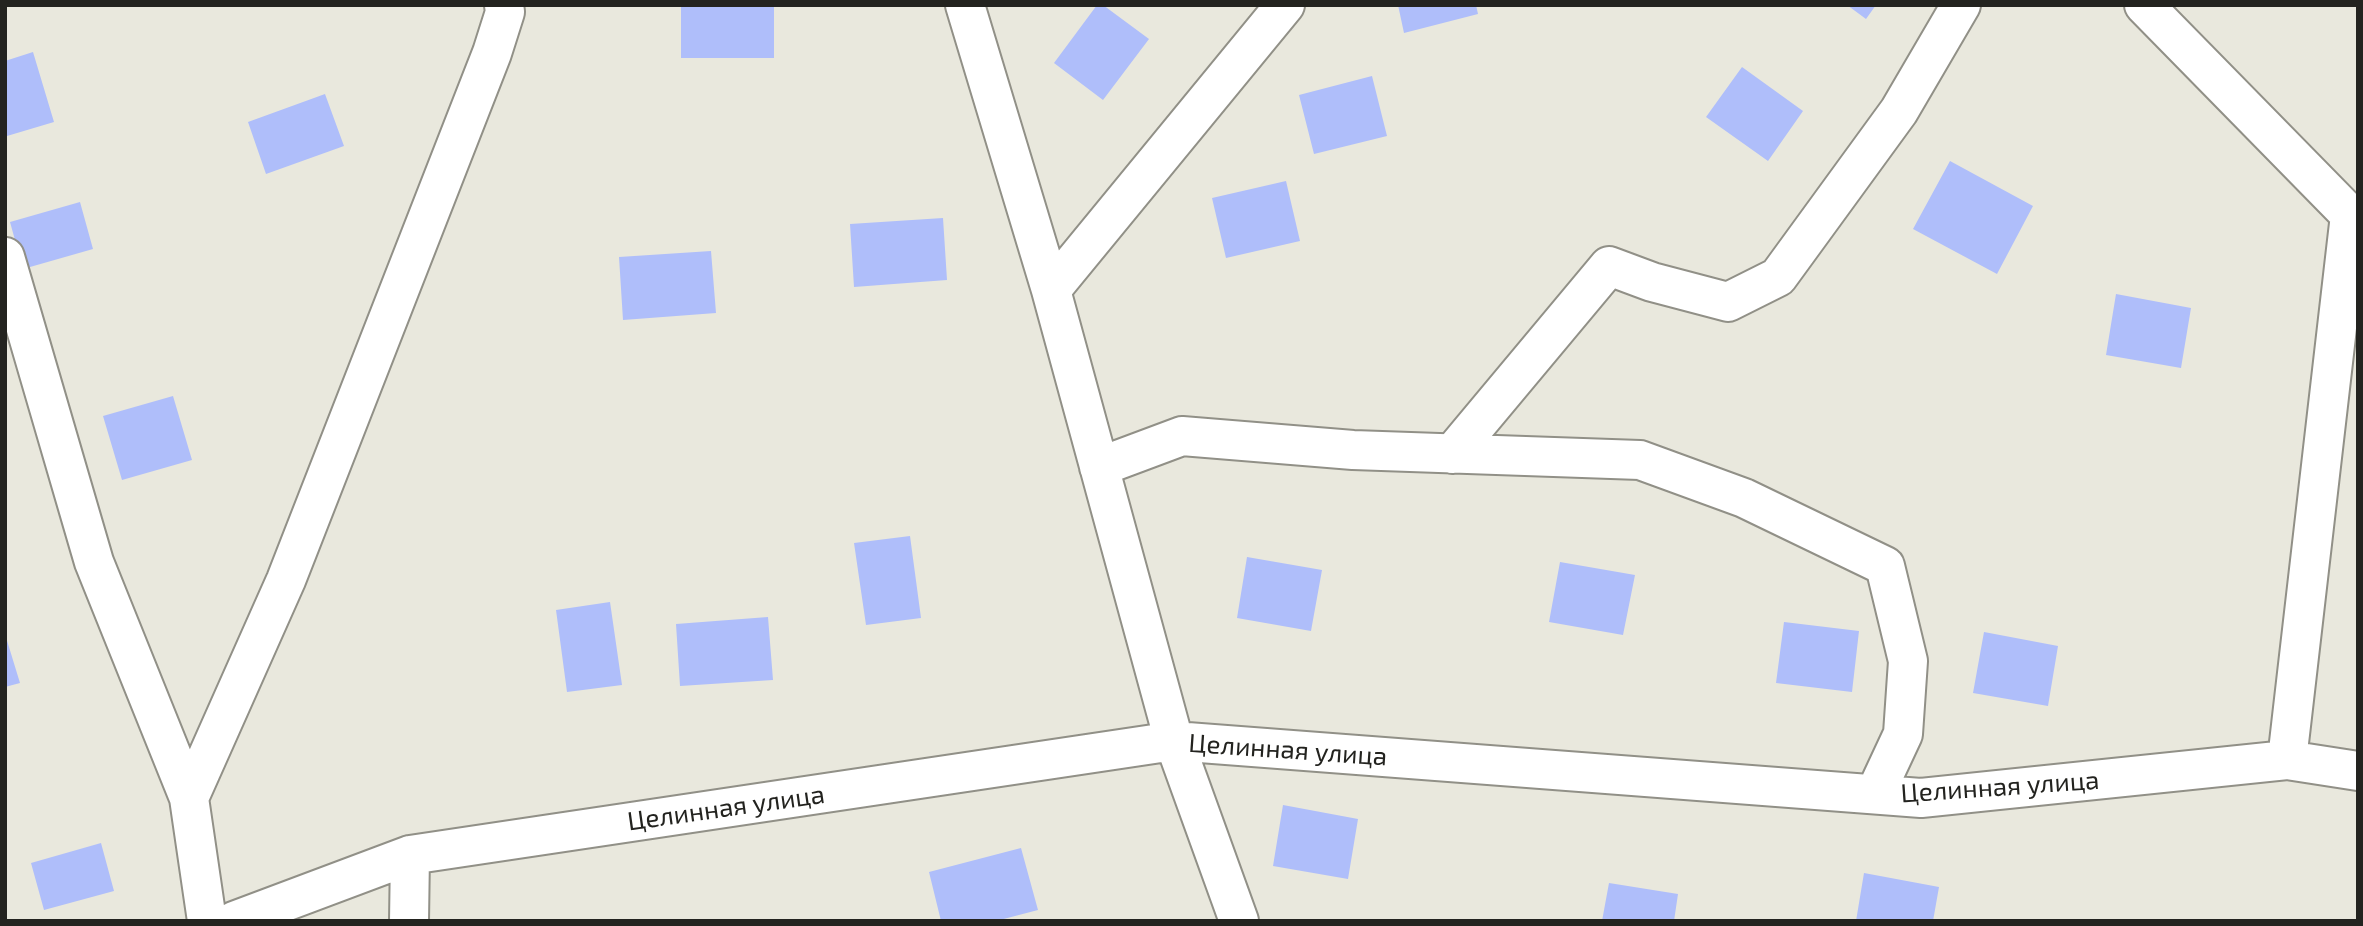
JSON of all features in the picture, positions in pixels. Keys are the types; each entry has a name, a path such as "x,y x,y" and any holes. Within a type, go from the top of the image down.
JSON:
{"street":[{"path":"188,799 286,580 492,53 505,5"},
{"path":"1051,290 1285,5"},
{"path":"1452,454 1609,266 1652,282 1728,302 1778,277 1899,111 1961,5"},
{"path":"2144,5 2350,215 2287,760"},
{"path":"976,13 1174,741 1239,921"},
{"path":"5,257 94,562 188,799 207,921"},
{"path":"1099,467 1182,436 1353,450 1640,460 1744,498 1885,566 1908,661 1903,734 1875,794"},
{"name":"Целинная улица","path":"234,921 410,855 1174,741 1921,798 2287,760 2358,771"},
{"path":"409,921 410,855"}],"building":[{"path":"681,5 774,5 774,58 681,58"},
{"path":"1097,5 1103,5 1149,39 1103,100 1054,63"},
{"path":"1398,5 1476,5 1478,14 1404,33"},
{"path":"1847,5 1876,5 1866,19"},
{"path":"33,52 54,122 7,136 5,61"},
{"path":"1742,67 1803,111 1768,161 1706,117"},
{"path":"1372,76 1387,136 1314,154 1299,95"},
{"path":"325,94 344,146 266,174 248,122"},
{"path":"1950,161 2033,206 1997,274 1913,229"},
{"path":"1286,181 1300,241 1226,258 1212,198"},
{"path":"80,202 93,249 23,269 10,222"},
{"path":"943,218 947,280 854,287 850,224"},
{"path":"711,251 716,313 623,320 619,257"},
{"path":"2116,294 2191,308 2181,368 2106,355"},
{"path":"173,396 192,460 122,480 103,416"},
{"path":"910,536 921,618 866,625 854,543"},
{"path":"1247,557 1322,570 1311,631 1237,618"},
{"path":"1560,562 1635,575 1623,635 1549,622"},
{"path":"610,602 622,685 567,692 556,610"},
{"path":"768,617 773,680 680,686 676,624"},
{"path":"1784,622 1859,631 1852,692 1776,683"},
{"path":"1984,632 2058,646 2048,706 1973,693"},
{"path":"5,634 20,683 5,687"},
{"path":"1283,805 1358,819 1348,879 1273,866"},
{"path":"101,843 114,891 44,910 31,863"},
{"path":"1021,848 1038,910 996,921 941,921 929,872"},
{"path":"1864,873 1939,887 1933,921 1856,921"},
{"path":"1609,883 1678,894 1674,921 1602,921"}]}
